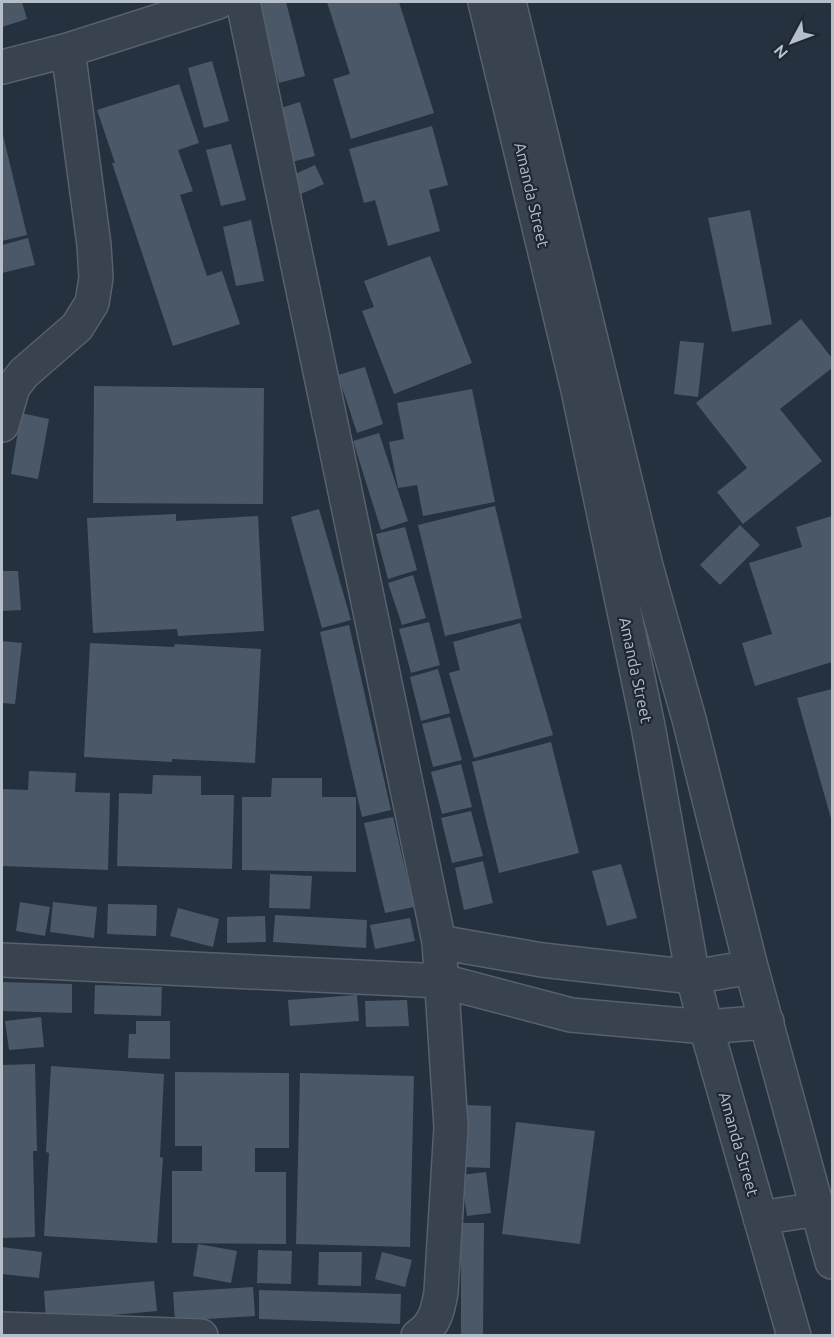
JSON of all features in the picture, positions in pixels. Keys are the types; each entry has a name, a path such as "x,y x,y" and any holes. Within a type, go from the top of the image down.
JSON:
{"street":[{"path":"2,67 68,50 218,2"},
{"path":"243,2 439,942 452,1127 438,1308 434,1320 426,1331 418,1335"},
{"name":"Amanda Street","path":"485,2 689,719 751,967 832,1262"},
{"name":"Amanda Street","path":"509,2 568,293 578,390 648,726 693,976 794,1335"},
{"path":"2,425 13,387 24,373 77,327 92,303 96,278 94,245 68,50"},
{"path":"648,726 689,719"},
{"path":"439,942 542,960 693,976 751,967"},
{"path":"2,960 442,981 571,1015 706,1027 767,1022"},
{"path":"760,1218 818,1209"},
{"path":"2,1329 201,1335"}],"building":[{"path":"2,2 22,2 27,19 2,27"},
{"path":"257,2 286,2 305,76 279,83"},
{"path":"327,2 399,2 434,113 351,139 333,79 350,74"},
{"path":"212,61 229,121 204,128 188,68"},
{"path":"179,84 199,143 178,150 193,191 180,195 207,276 222,271 240,324 173,346 112,163 115,163 97,110"},
{"path":"300,102 315,156 292,162 277,109"},
{"path":"432,126 448,185 429,190 440,231 388,246 375,200 364,203 349,149"},
{"path":"2,131 27,235 2,241"},
{"path":"231,144 246,200 221,206 206,150"},
{"path":"315,165 324,184 301,194 293,175"},
{"path":"750,210 772,324 732,332 708,218"},
{"path":"251,220 264,281 236,286 223,227"},
{"path":"28,238 35,265 2,273 2,245"},
{"path":"430,256 472,363 394,394 362,311 374,307 364,281"},
{"path":"801,319 832,358 832,368 780,409 822,461 743,524 717,492 747,468 696,403"},
{"path":"680,341 704,343 698,397 674,394"},
{"path":"365,367 383,424 357,433 338,375"},
{"path":"94,386 264,388 263,504 93,503"},
{"path":"472,389 495,502 423,516 417,485 398,488 389,442 404,439 397,403"},
{"path":"21,413 49,419 38,479 11,474"},
{"path":"379,433 408,521 381,530 353,441"},
{"path":"495,506 522,618 445,636 418,525"},
{"path":"319,509 351,620 322,628 291,517"},
{"path":"176,514 176,521 258,516 264,631 178,636 177,629 93,633 87,518"},
{"path":"832,516 832,662 755,686 742,643 772,634 749,563 802,547 796,527"},
{"path":"740,525 760,545 720,585 700,565"},
{"path":"405,527 417,570 388,579 376,534"},
{"path":"2,571 18,571 21,610 2,611"},
{"path":"413,575 426,618 402,625 388,583"},
{"path":"429,622 440,665 411,673 399,629"},
{"path":"520,623 553,735 474,758 449,673 460,670 453,642"},
{"path":"349,625 391,810 362,817 320,632"},
{"path":"2,641 22,643 15,704 2,703"},
{"path":"90,643 174,647 175,644 261,649 255,763 172,759 172,762 84,757"},
{"path":"438,669 450,713 421,721 410,677"},
{"path":"832,689 832,822 797,698"},
{"path":"450,717 462,760 433,767 422,724"},
{"path":"551,742 579,853 499,873 472,762"},
{"path":"461,764 472,807 442,814 431,772"},
{"path":"29,771 76,773 75,792 110,793 108,870 2,866 2,789 28,790"},
{"path":"153,775 201,776 201,795 234,795 232,869 117,866 119,793 152,794"},
{"path":"272,778 322,778 322,797 356,797 356,872 242,870 242,797 271,797"},
{"path":"471,811 483,856 452,863 441,818"},
{"path":"393,817 414,907 385,913 364,823"},
{"path":"483,861 493,903 464,910 455,868"},
{"path":"621,864 637,918 607,926 592,871"},
{"path":"270,874 312,876 310,909 269,908"},
{"path":"20,902 50,907 45,936 16,931"},
{"path":"53,902 97,907 94,938 50,932"},
{"path":"108,904 157,905 156,936 107,934"},
{"path":"178,908 219,919 213,947 170,936"},
{"path":"275,915 367,920 366,948 273,942"},
{"path":"265,916 266,942 227,943 227,917"},
{"path":"410,918 415,941 375,949 370,925"},
{"path":"2,982 72,984 72,1013 2,1011"},
{"path":"95,985 162,987 161,1016 94,1014"},
{"path":"357,995 359,1021 290,1026 288,1000"},
{"path":"407,1000 409,1026 366,1027 365,1001"},
{"path":"41,1017 44,1047 9,1050 5,1021"},
{"path":"136,1021 170,1021 170,1059 128,1058 129,1034 136,1034"},
{"path":"35,1064 37,1151 33,1151 35,1237 2,1238 2,1065"},
{"path":"51,1066 164,1074 160,1157 163,1158 157,1243 44,1236"},
{"path":"175,1072 289,1073 289,1148 255,1148 255,1172 286,1172 286,1244 172,1243 172,1171 202,1171 202,1146 175,1146"},
{"path":"300,1073 414,1076 410,1247 296,1244"},
{"path":"464,1105 491,1106 490,1168 463,1167"},
{"path":"516,1122 595,1131 580,1244 502,1234"},
{"path":"486,1172 491,1213 467,1216 461,1175"},
{"path":"461,1223 484,1223 483,1336 461,1336"},
{"path":"198,1244 237,1251 231,1283 193,1276"},
{"path":"2,1247 42,1252 39,1278 2,1274"},
{"path":"258,1250 292,1251 291,1284 257,1283"},
{"path":"319,1252 362,1252 361,1286 318,1285"},
{"path":"382,1252 412,1260 405,1287 375,1279"},
{"path":"154,1281 157,1311 46,1321 44,1291"},
{"path":"253,1287 255,1316 175,1321 173,1292"},
{"path":"259,1290 401,1294 400,1324 259,1319"}]}
